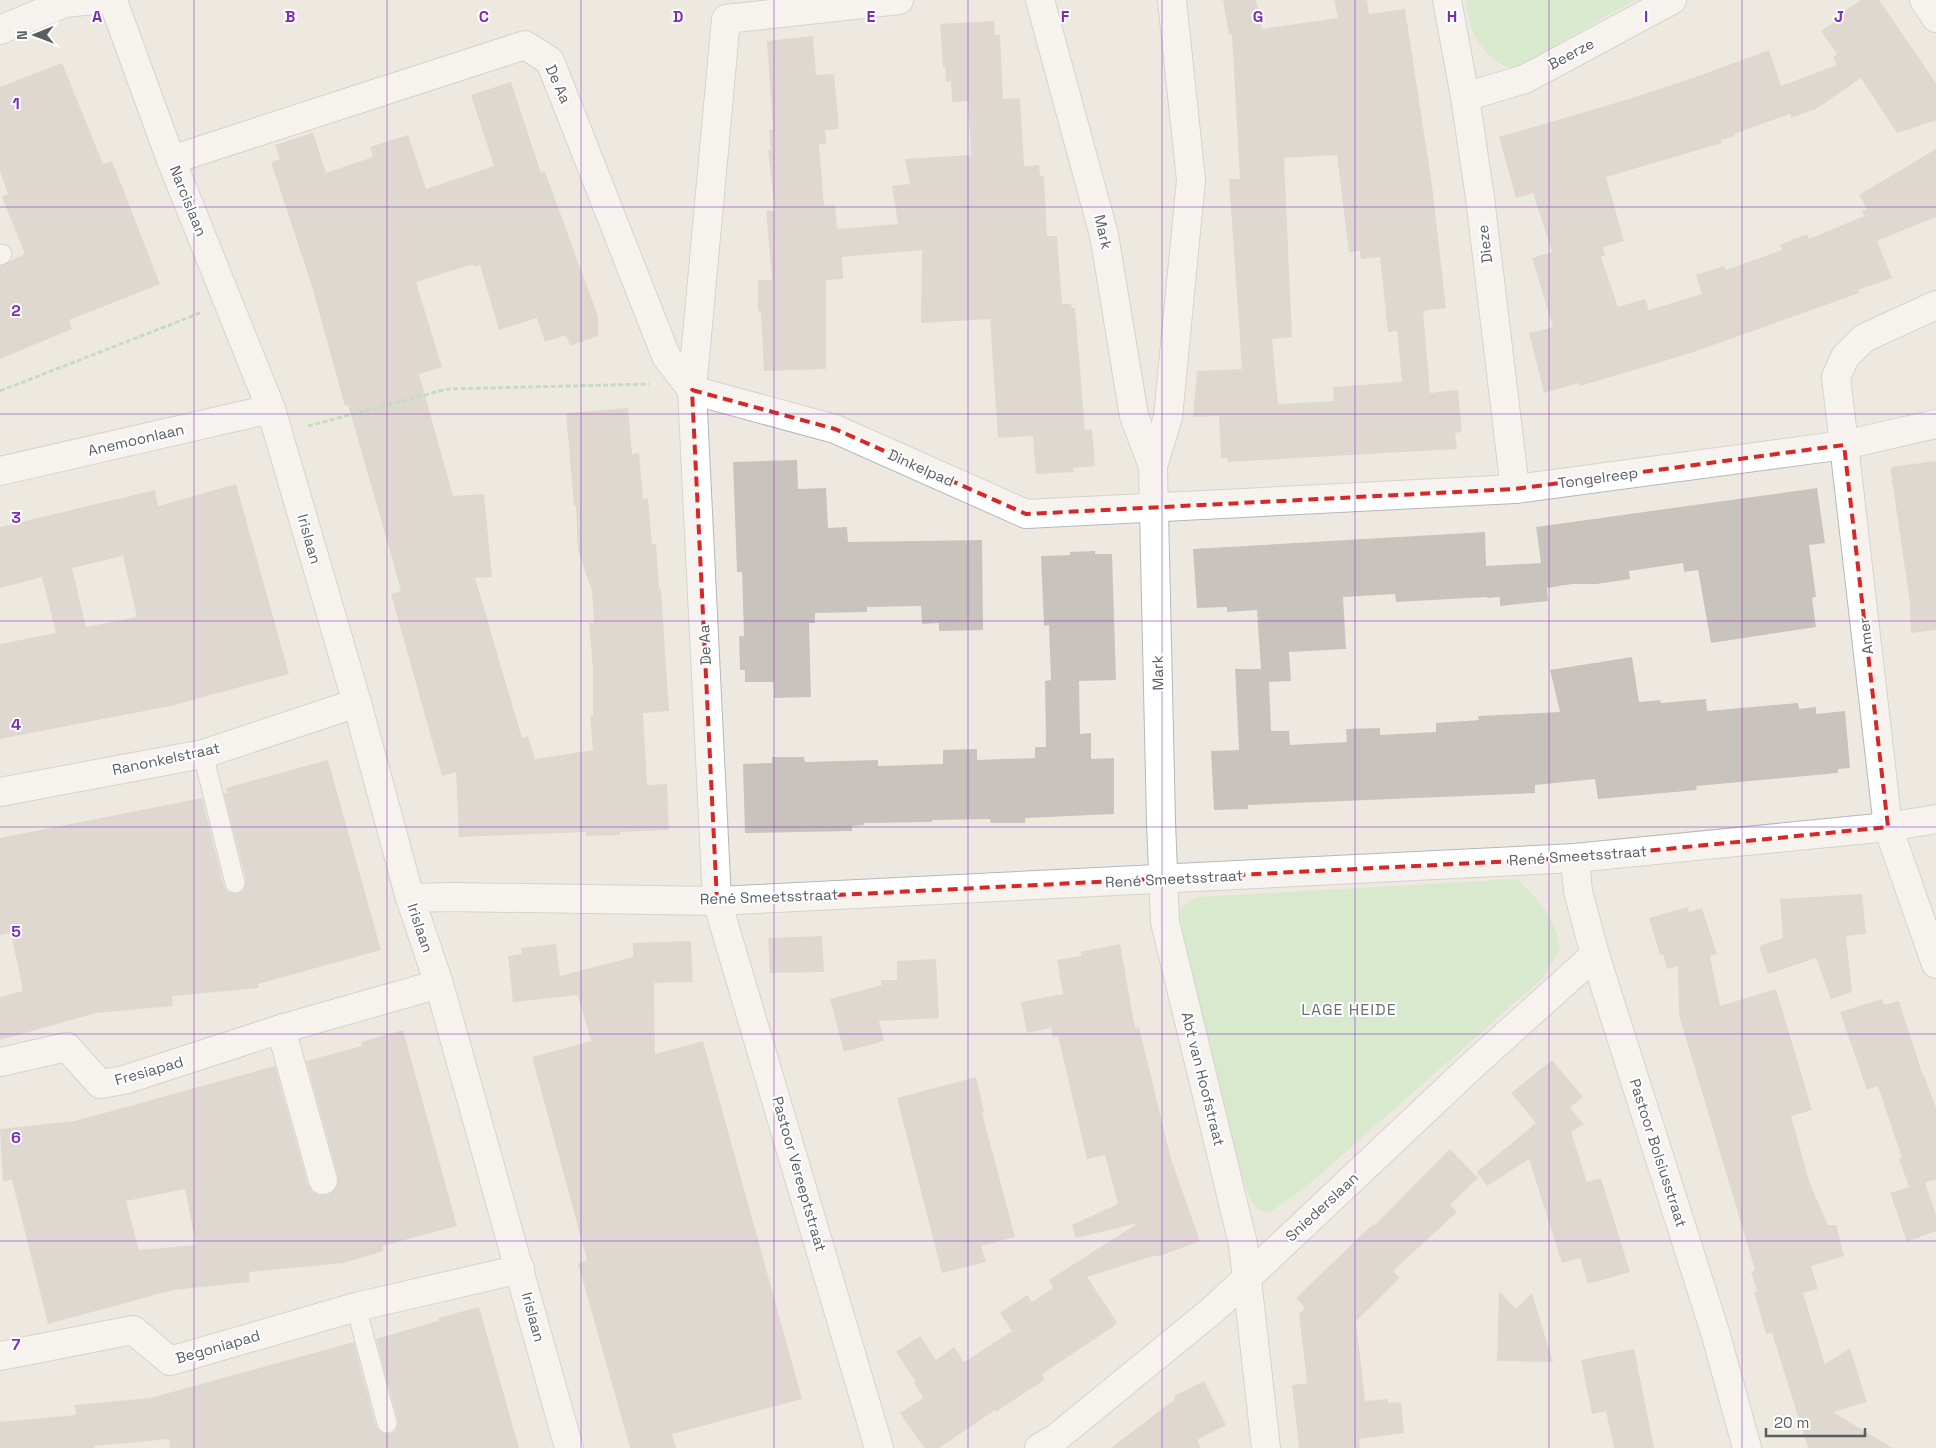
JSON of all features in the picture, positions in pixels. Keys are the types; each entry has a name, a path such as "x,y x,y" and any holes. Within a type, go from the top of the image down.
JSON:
{"street":[{"path":"0,30 66,4 93,0"},
{"name":"Narcislaan","path":"101,0 113,1 171,160 275,421"},
{"name":"De Aa","path":"718,901 692,390 726,19 899,0"},
{"name":"Mark","path":"1040,0 1104,235 1134,416 1153,466"},
{"name":"Mark","path":"1162,879 1153,466 1168,417 1191,180 1172,0"},
{"name":"Dieze","path":"1447,0 1465,97 1481,208 1515,489"},
{"name":"Beerze","path":"1465,97 1525,79 1672,0"},
{"path":"1924,0 1936,18"},
{"name":"De Aa","path":"171,160 525,45 550,61 666,356 692,390"},
{"path":"1844,445 1836,376 1845,357 1864,338 1936,305"},
{"name":"Dinkelpad","path":"692,390 835,429 1026,514 1154,508"},
{"name":"Anemoonlaan","path":"0,471 275,421"},
{"name":"Irislaan","path":"275,421 357,702 410,898 439,984 569,1448"},
{"name":"Tongelreep","path":"1154,508 1515,489 1844,445 1936,424"},
{"name":"Amer","path":"1844,445 1888,827 1936,964"},
{"name":"Ranonkelstraat","path":"0,792 203,754 357,702"},
{"name":"René Smeetsstraat","path":"410,898 450,896 718,901 1575,858 1888,827 1936,819"},
{"name":"Pastoor Bolsiusstraat","path":"1575,858 1578,891 1595,955 1712,1322 1747,1448"},
{"name":"Abt van Hoofstraat","path":"1162,879 1165,922 1243,1244 1266,1448"},
{"name":"Pastoor Vereeptstraat","path":"718,901 879,1448"},
{"name":"Sniederslaan","path":"1039,1448 1056,1438 1215,1308 1475,1063 1595,955"},
{"name":"Fresiapad","path":"0,1062 67,1047 100,1084 124,1080 281,1030 439,984"},
{"path":"281,1030 323,1180"},
{"name":"Begoniapad","path":"0,1356 132,1330 170,1362 356,1307 520,1269"}],"lane":[{"path":"203,754 235,883"},
{"path":"356,1307 387,1423"}],"path":[{"path":"0,391 228,302"},
{"path":"275,421 447,389 662,384 692,390"}],"highlighted area":[{"path":"692,390 835,429 1026,514 1515,489 1844,445 1888,827 1575,858 717,901"}],"green space":[{"path":"1466,0 1635,0 1514,69 1498,62 1483,49 1471,26"},
{"path":"1517,879 1545,909 1557,936 1560,948 1543,978 1307,1186 1271,1212 1258,1210 1249,1197 1200,1038 1179,909 1197,897"}],"building":[{"path":"1223,0 1256,0 1262,29 1338,18 1334,0 1367,0 1369,14 1405,9 1432,185 1446,308 1423,311 1430,393 1458,390 1462,432 1455,433 1457,449 1228,462 1227,458 1221,458 1219,416 1193,417 1197,371 1242,369 1229,179 1240,179 1232,34 1229,35","holes":["1337,155 1349,252 1360,251 1361,259 1380,257 1388,332 1397,331 1402,382 1333,387 1334,401 1278,404 1272,339 1292,337 1284,158"]},
{"path":"1861,0 1879,0 1936,83 1936,120 1897,133 1861,78 1816,109 1791,118 1790,114 1734,134 1735,136 1721,140 1722,143 1606,177 1624,241 1603,247 1605,255 1601,257 1618,307 1645,299 1649,310 1702,294 1696,275 1724,266 1726,270 1782,250 1780,245 1807,234 1809,239 1864,216 1862,211 1867,209 1859,195 1936,149 1936,217 1877,241 1892,278 1858,290 1859,293 1691,353 1580,386 1579,383 1544,393 1529,333 1553,327 1532,258 1552,252 1533,193 1516,198 1499,137 1629,99 1769,50 1781,86 1837,65 1833,58 1837,54 1821,31 1840,18 1838,15"},
{"path":"994,21 995,35 1000,35 1003,99 1020,98 1024,166 1039,165 1040,176 1044,176 1047,236 1057,236 1062,304 1071,304 1072,308 1075,308 1085,430 1092,429 1095,466 1073,468 1074,472 1036,474 1033,436 998,438 990,319 921,323 922,250 842,257 843,279 826,280 826,369 764,371 761,311 758,311 758,280 772,280 766,211 775,211 768,150 771,150 769,130 773,129 767,41 813,36 816,75 834,74 839,129 825,130 826,144 819,144 824,206 835,205 837,229 898,224 892,186 910,184 905,159 971,155 968,101 952,102 951,81 946,82 945,67 943,67 940,24"},
{"path":"62,63 103,164 112,161 160,284 69,320 72,329 0,359 0,266 25,254 2,197 8,194 0,171 0,87"},
{"path":"511,82 541,173 545,172 598,316 598,336 570,346 566,335 545,342 537,318 499,330 480,265 474,267 473,264 416,282 442,367 419,374 453,496 484,494 492,577 475,578 522,738 528,736 535,759 593,750 590,716 593,716 593,670 589,623 594,623 592,591 578,551 576,506 574,506 566,413 628,408 632,454 639,453 643,499 648,498 652,544 656,544 669,711 643,713 647,785 667,784 669,830 620,832 620,835 586,836 586,832 459,837 456,772 442,776 391,594 401,591 348,405 345,406 311,283 271,162 280,159 275,145 313,133 326,173 373,157 370,147 408,135 426,189 494,166 471,95"},
{"path":"797,460 798,489 826,488 828,528 847,527 848,542 982,540 983,630 939,631 939,623 922,624 921,606 867,607 867,612 815,613 815,623 809,623 811,697 774,698 774,682 745,682 745,670 740,670 739,636 744,636 742,572 737,572 733,462"},
{"path":"1936,461 1936,630 1911,633 1910,603 1891,467"},
{"path":"236,484 289,674 170,706 0,739 0,644 56,633 42,577 0,588 0,527 155,490 158,506","holes":["123,556 137,617 86,627 72,568"]},
{"path":"1817,488 1825,543 1809,545 1816,597 1812,598 1816,627 1711,643 1698,570 1684,572 1683,563 1629,571 1630,579 1547,588 1548,601 1500,606 1500,597 1396,602 1395,594 1343,597 1346,649 1289,652 1291,681 1269,682 1271,731 1289,731 1290,745 1347,742 1346,729 1380,728 1380,735 1436,732 1436,723 1479,720 1478,716 1560,712 1550,670 1632,657 1639,702 1660,700 1661,703 1706,699 1707,711 1798,703 1799,709 1816,707 1816,714 1845,711 1850,768 1838,769 1838,773 1696,786 1697,790 1598,799 1595,779 1535,785 1535,793 1248,805 1248,809 1214,810 1211,751 1239,750 1235,669 1261,669 1257,610 1227,612 1227,607 1197,608 1193,549 1485,532 1486,566 1541,563 1536,527"},
{"path":"1095,551 1095,554 1112,554 1116,680 1079,681 1080,734 1091,733 1091,759 1114,758 1114,814 1025,818 1025,823 991,823 990,819 932,820 932,822 864,823 864,825 852,826 852,831 745,833 743,764 772,763 772,757 804,757 805,762 878,760 878,766 943,764 943,750 977,749 977,760 1035,758 1035,747 1046,747 1045,681 1051,680 1049,625 1044,626 1041,556 1070,555 1070,552"},
{"path":"328,760 381,950 258,984 259,988 172,996 173,1006 96,1013 0,1040 0,997 23,991 11,933 0,935 0,838 202,798 224,886 227,891 237,894 243,891 246,880 224,794 228,793 226,788"},
{"path":"1862,894 1866,934 1846,936 1852,992 1831,999 1816,958 1768,974 1759,946 1783,938 1780,899"},
{"path":"1688,907 1689,912 1702,908 1717,954 1710,956 1720,1006 1776,989 1812,1110 1791,1116 1810,1184 1828,1225 1836,1225 1844,1256 1811,1266 1818,1289 1803,1293 1825,1364 1850,1348 1867,1402 1833,1412 1892,1448 1808,1448 1772,1333 1766,1334 1754,1292 1757,1291 1751,1272 1755,1270 1679,1015 1678,966 1667,969 1663,954 1660,955 1649,918"},
{"path":"822,936 824,972 770,973 768,938"},
{"path":"691,941 693,982 654,983 655,1054 703,1041 802,1399 672,1434 676,1448 630,1448 578,1263 587,1260 532,1057 591,1041 578,995 513,1002 508,956 522,954 521,948 556,944 560,976 633,957 633,943"},
{"path":"1120,944 1135,1028 1139,1027 1171,1159 1200,1241 1160,1256 1156,1257 1156,1255 1087,1277 1117,1322 1114,1326 1042,1374 1045,1378 1041,1382 996,1412 995,1410 939,1448 924,1448 900,1413 923,1398 914,1383 916,1382 896,1352 920,1336 936,1360 954,1347 964,1362 1012,1331 1000,1313 1027,1295 1032,1302 1055,1287 1053,1288 1049,1280 1138,1223 1076,1238 1072,1225 1118,1204 1105,1155 1087,1159 1058,1036 1053,1037 1051,1028 1027,1033 1021,1002 1063,994 1057,960 1082,956 1080,952"},
{"path":"936,959 939,1018 879,1021 884,1041 844,1052 830,999 882,985 881,980 897,980 897,961"},
{"path":"1882,999 1884,1005 1899,1001 1923,1076 1936,1108 1936,1179 1925,1183 1936,1214 1936,1231 1907,1242 1890,1193 1909,1187 1899,1159 1902,1158 1878,1086 1867,1090 1840,1012"},
{"path":"403,1030 457,1226 382,1246 384,1251 344,1263 249,1272 250,1282 173,1290 48,1324 12,1180 3,1181 0,1129 75,1121 275,1066 308,1184 312,1191 319,1195 327,1195 334,1191 338,1184 338,1176 306,1061 362,1046 361,1042","holes":["185,1189 196,1245 139,1250 126,1201"]},
{"path":"1552,1060 1583,1097 1570,1108 1584,1124 1571,1132 1587,1182 1601,1178 1630,1272 1588,1284 1580,1258 1562,1263 1529,1159 1487,1186 1477,1172 1536,1123 1511,1093"},
{"path":"976,1077 984,1112 982,1113 1015,1237 981,1246 986,1262 942,1273 897,1098"},
{"path":"1450,1149 1478,1178 1450,1205 1457,1212 1393,1271 1400,1278 1356,1321 1365,1401 1388,1399 1388,1403 1401,1402 1404,1433 1359,1439 1360,1448 1299,1448 1292,1385 1307,1383 1299,1314 1305,1308 1296,1298 1373,1224 1375,1225"},
{"path":"1499,1291 1516,1309 1532,1293 1553,1362 1497,1361"},
{"path":"479,1307 519,1448 170,1448 169,1439 95,1446 95,1448 0,1448 0,1422 76,1415 75,1405 150,1398 354,1342 376,1426 384,1434 390,1434 395,1431 398,1421 376,1339 438,1321 438,1318"},
{"path":"1634,1349 1654,1448 1614,1448 1606,1411 1592,1414 1581,1360"},
{"path":"1204,1381 1226,1425 1197,1440 1201,1448 1111,1448 1175,1399 1174,1396"}],"district":[{"name":"LAGE HEIDE","path":"1349,1009"}]}
